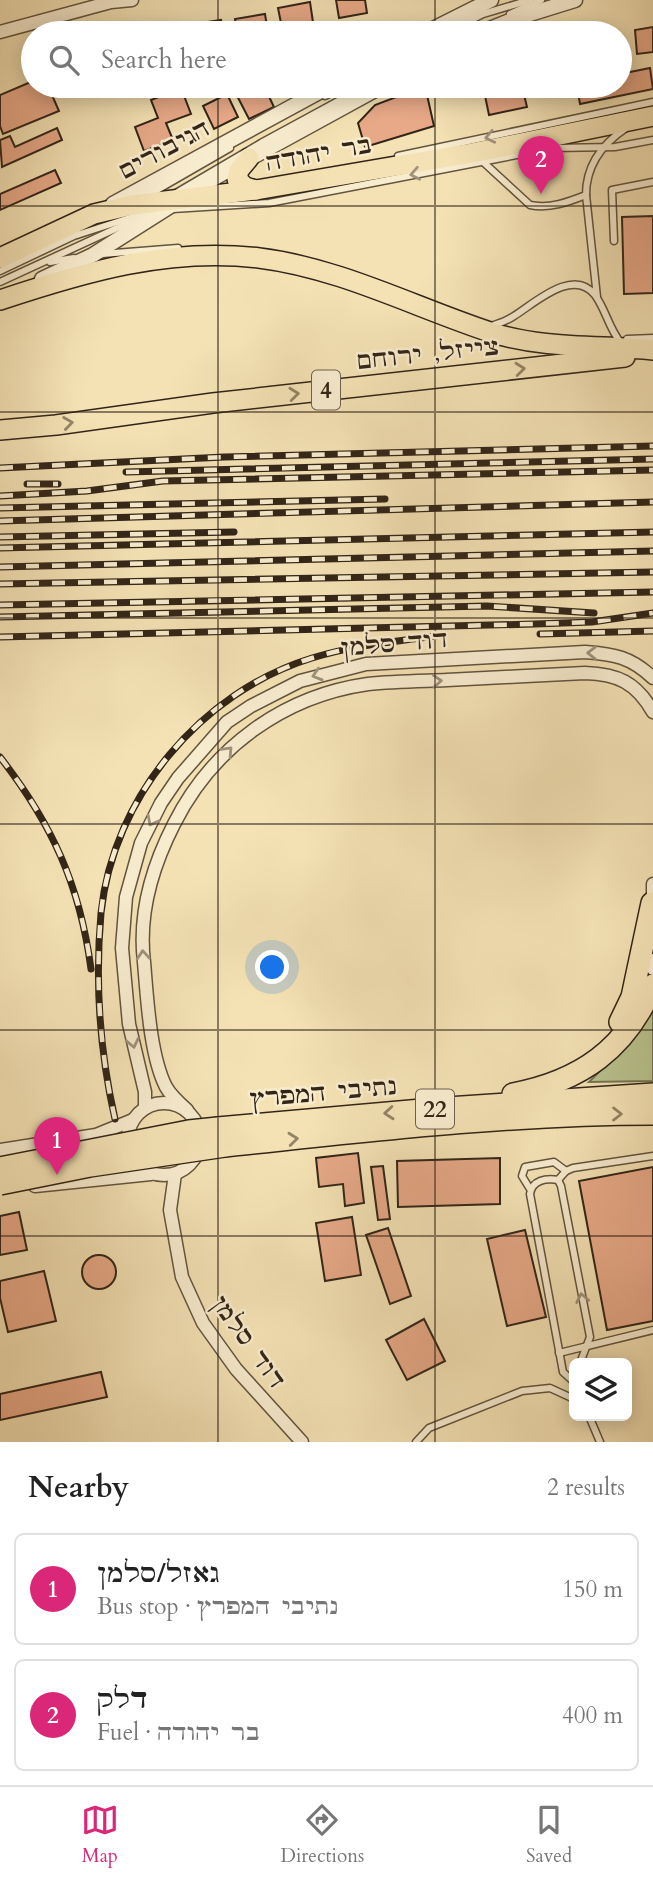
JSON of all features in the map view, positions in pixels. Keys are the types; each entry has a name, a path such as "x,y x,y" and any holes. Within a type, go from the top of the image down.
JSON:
{"highway":[{"name":"בר יהודה","path":"0,258 94,214 351,173 477,157 646,118"},
{"path":"249,158 239,170 237,179 245,187 256,190"},
{"path":"0,300 94,270 163,258 259,258 350,281 492,332 546,344 622,344 653,352"},
{"name":"צייזל, ירוחם","path":"0,430 653,352"},
{"path":"567,1079 595,1056 618,1028 632,998 653,906"},
{"path":"433,1109 524,1092 567,1079 589,1067 628,1030 642,1010 653,984 653,968"},
{"name":"נתיבי המפרץ","path":"0,1184 221,1137 433,1109 653,1094"},
{"name":"נתיבי המפרץ","path":"0,1169 189,1131 221,1137 569,1114 653,1114"}],"street":[{"path":"41,21 111,2 132,0"},
{"path":"449,21 491,0"},
{"path":"510,21 575,0"},
{"path":"0,32 21,26"},
{"name":"הגיבורים","path":"94,214 308,98"},
{"name":"הגיבורים","path":"0,300 93,255 173,202 360,98"},
{"name":"דוד סלמן","path":"145,1108 145,1092 129,1024 121,948 132,869 141,843 178,778 228,722 251,706 300,681 366,663 585,652 613,653 641,667 653,678"},
{"name":"דוד סלמן","path":"187,1111 166,1087 149,1021 142,947 146,900 160,851 179,813 194,790 241,737 307,700 368,684 609,674 629,684 648,702 653,712"},
{"path":"653,884 653,906"},
{"path":"653,960 653,968"},
{"path":"0,1150 96,1135 133,1120 145,1108 166,1103 187,1111 194,1118 201,1140 194,1161 185,1170 175,1174 151,1174 0,1190"},
{"path":"133,1120 129,1130 129,1151 134,1161 151,1174"},
{"path":"0,1169 55,1161 78,1151 96,1135"},
{"name":"דוד סלמן","path":"175,1174 170,1210 182,1276 203,1323 236,1369 302,1442"}],"lane":[{"path":"469,21 530,0"},
{"path":"494,21 541,0"},
{"path":"0,282 119,228 141,208 263,130 323,98"},
{"path":"173,202 261,143 344,98"},
{"path":"391,158 653,102"},
{"path":"597,299 586,195 589,172 604,147 615,135 646,118"},
{"path":"555,123 589,131"},
{"path":"173,202 241,206 280,201 477,157 553,148 604,147 653,140"},
{"path":"477,157 530,205 539,207 565,204 586,195"},
{"path":"351,173 379,160"},
{"path":"614,241 612,190 653,182"},
{"path":"0,271 141,208"},
{"path":"77,235 141,208"},
{"path":"28,269 52,261 138,250 221,248 260,253 285,264"},
{"path":"495,325 516,315 538,298 568,285 585,287 597,299 622,344"},
{"path":"458,320 475,320 543,336 622,344 653,338"},
{"path":"530,1189 536,1182 558,1180 573,1168 653,1156"},
{"path":"566,1171 555,1162 524,1167 522,1176 530,1189 559,1353 563,1372 569,1377"},
{"path":"558,1180 590,1336 582,1358"},
{"path":"559,1353 653,1330"},
{"path":"416,1442 429,1428 522,1391 550,1388 569,1396"},
{"path":"591,1421 600,1442"}],"green space":[{"path":"653,1002 653,1081 589,1082 624,1044"}],"building":[{"path":"336,0 365,0 367,13 339,18"},
{"path":"310,2 313,21 281,21 278,8"},
{"path":"265,14 266,21 235,21"},
{"path":"653,27 653,52 637,54 635,30"},
{"path":"650,68 653,89 632,93 632,72"},
{"path":"21,86 21,98 53,98 59,111 3,134 0,126 0,95"},
{"path":"185,98 191,114 166,123 173,140 144,151 135,127 158,118 151,100"},
{"path":"219,98 229,98 238,117 214,129 203,106"},
{"path":"238,98 270,98 274,107 249,119"},
{"path":"393,98 428,98 434,126 365,147 358,123 375,105"},
{"path":"485,98 525,98 527,107 489,115"},
{"path":"579,98 609,98 580,104"},
{"path":"57,128 62,140 2,167 0,140 10,136 15,147"},
{"path":"55,170 61,183 0,210 0,194"},
{"path":"653,216 653,293 624,294 622,217"},
{"path":"358,1153 364,1203 345,1206 343,1184 319,1187 316,1158"},
{"path":"500,1158 500,1204 398,1207 397,1161"},
{"path":"383,1166 390,1219 378,1220 371,1167"},
{"path":"653,1167 653,1321 607,1330 579,1181"},
{"path":"19,1212 27,1250 0,1255 0,1216"},
{"path":"352,1217 361,1275 325,1281 316,1223"},
{"path":"388,1228 411,1296 390,1304 366,1235"},
{"path":"525,1230 546,1317 507,1326 487,1239"},
{"path":"99,1255 111,1260 116,1272 111,1284 99,1289 87,1284 82,1272 87,1260"},
{"path":"44,1271 56,1321 8,1332 0,1298 0,1281"},
{"path":"424,1319 445,1361 407,1380 386,1340"},
{"path":"101,1372 107,1397 0,1420 0,1394"}],"railway":[{"path":"0,468 224,457 653,446"},
{"path":"126,472 653,459"},
{"path":"0,496 87,491 163,481 653,470"},
{"path":"27,484 58,484"},
{"path":"0,508 385,499"},
{"path":"0,521 653,502"},
{"path":"0,537 234,532"},
{"path":"0,548 653,532"},
{"path":"0,567 653,551"},
{"path":"0,584 653,572"},
{"path":"0,605 653,592"},
{"path":"0,617 487,606 594,613"},
{"path":"0,637 592,622 653,613"},
{"path":"540,634 653,631"},
{"path":"115,1119 100,1017 101,913 109,870 123,829 144,790 169,755 200,723 234,696 272,674 312,658 344,650 443,635"},
{"path":"0,757 35,807 61,857 79,910 91,969"}],"place":[{"name":"דלק","path":"541,194"},
{"name":"גאזל/סלמן","path":"57,1175"}]}
